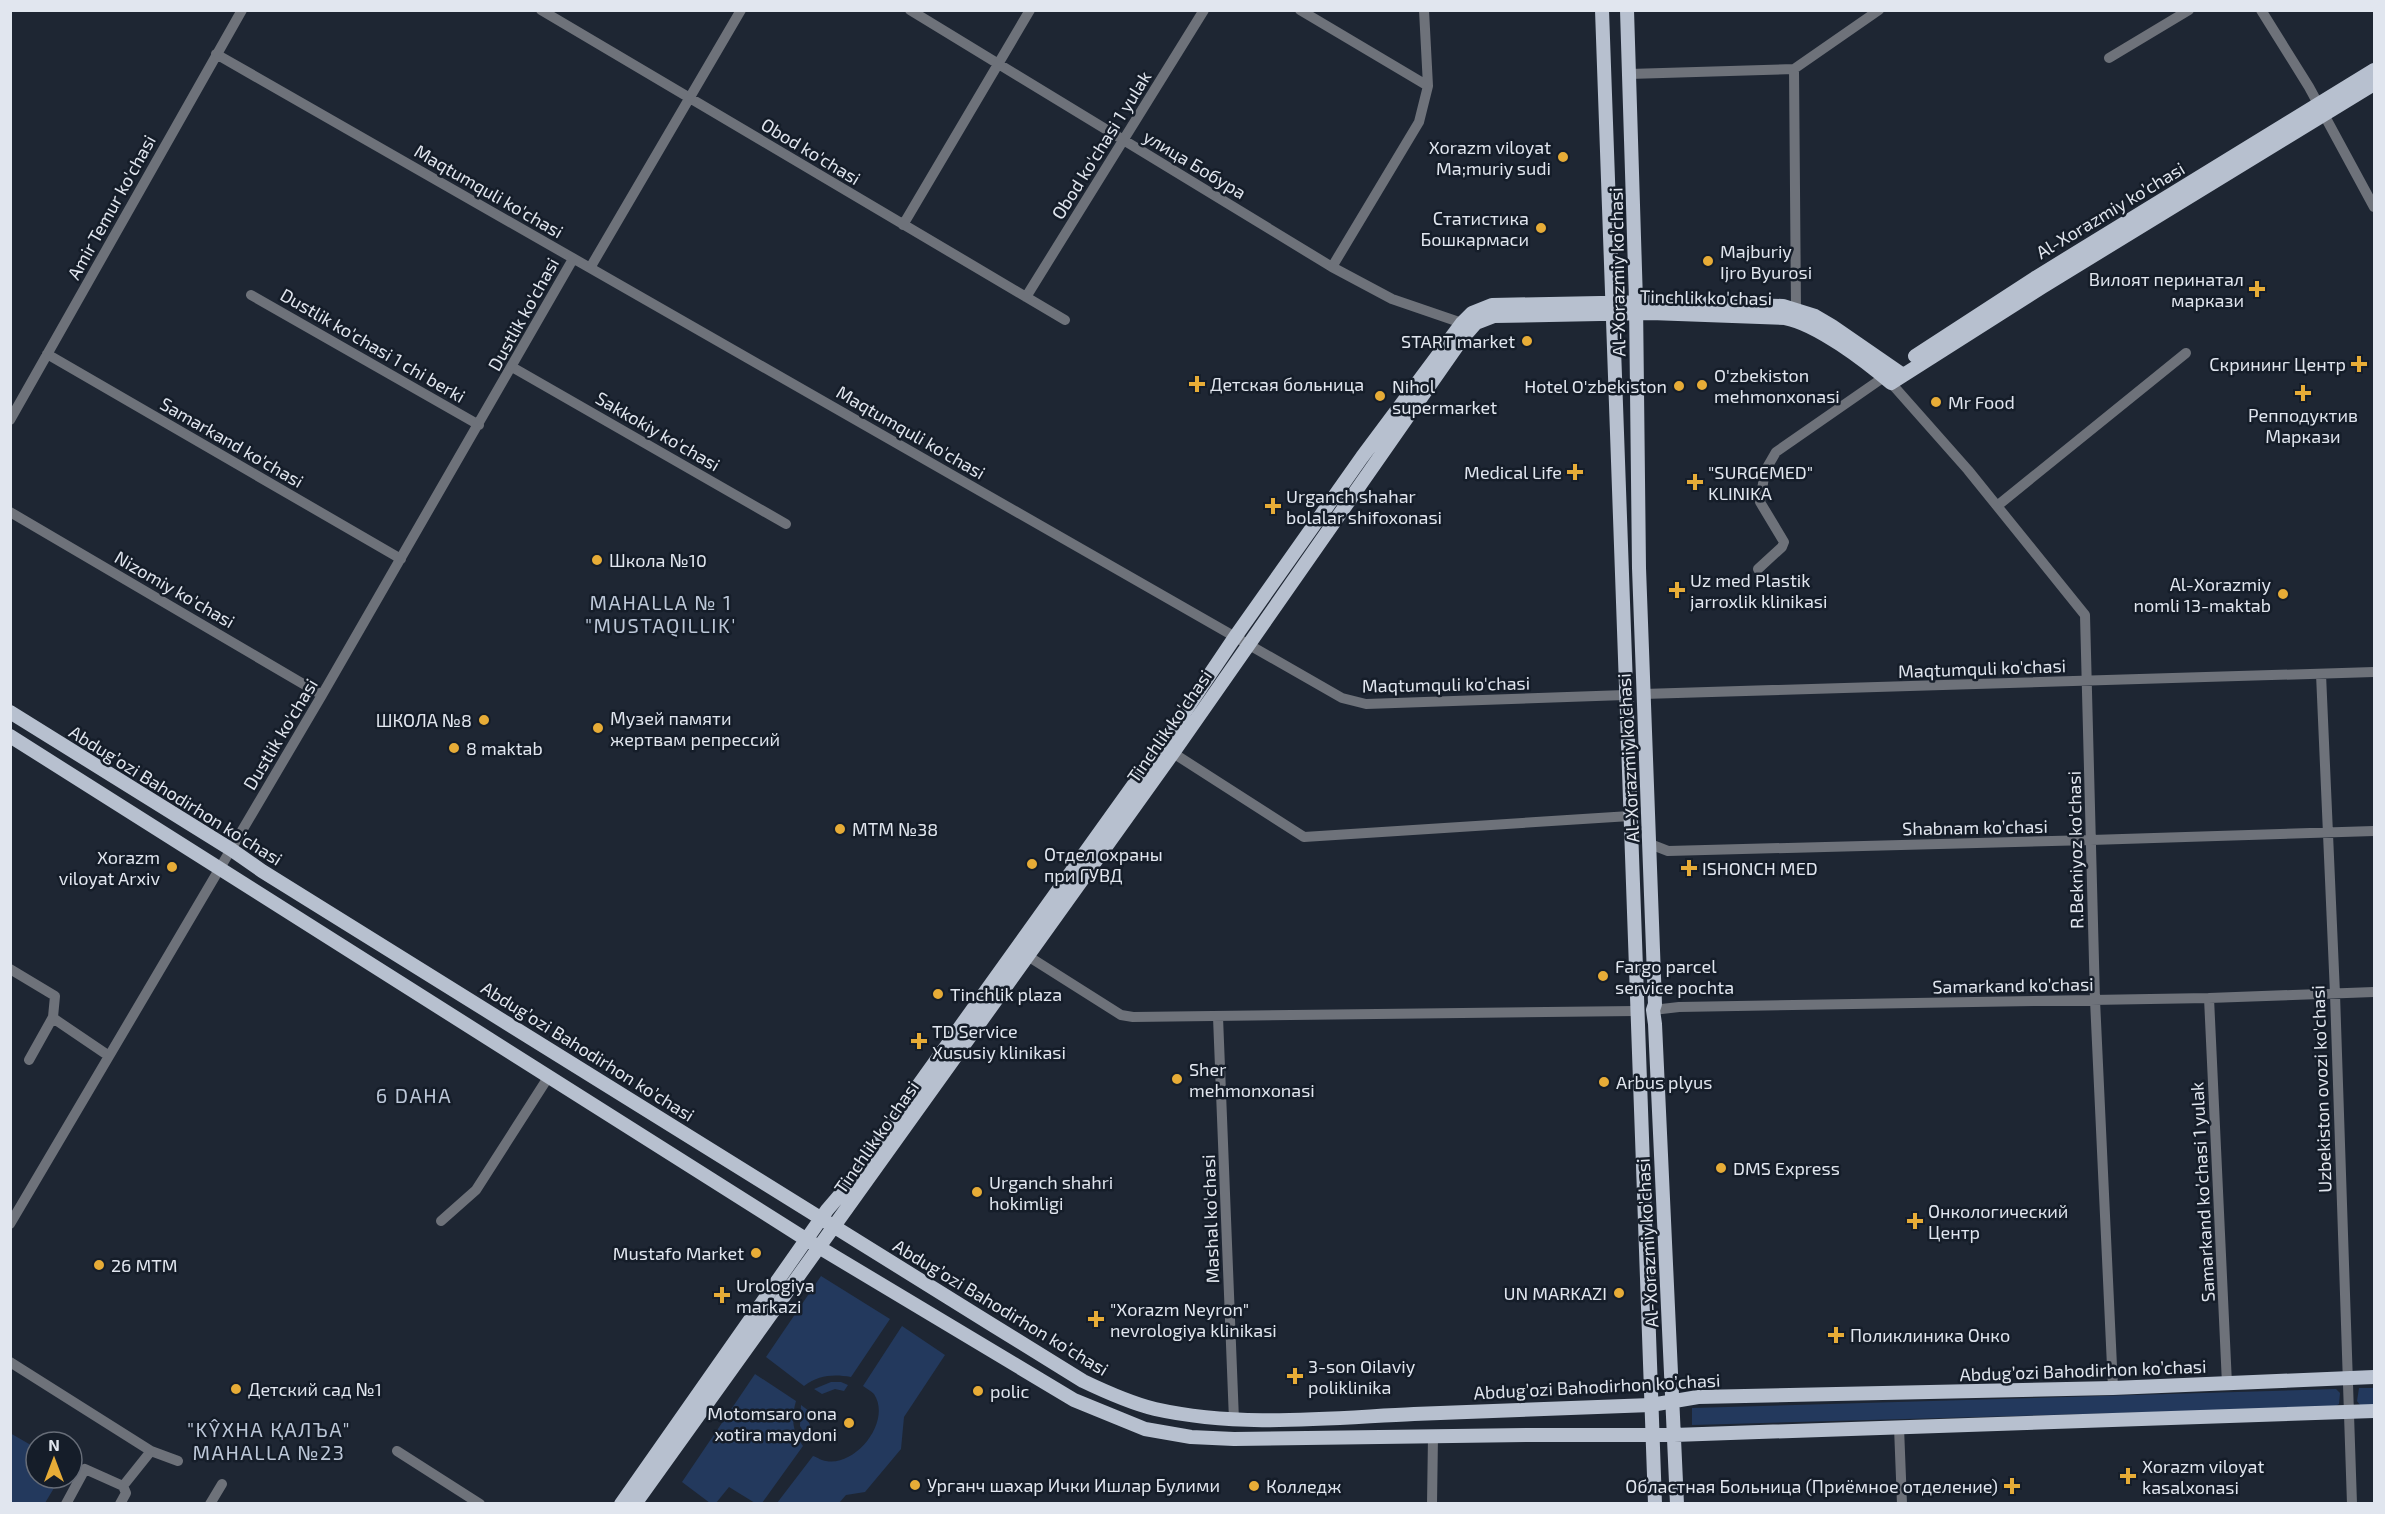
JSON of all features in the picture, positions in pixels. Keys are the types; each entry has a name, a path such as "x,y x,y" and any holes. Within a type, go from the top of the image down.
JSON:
{"main road":[{"name":"Al-Xorazmiy ko’chasi","path":"1602,10 1655,1503"},
{"name":"Al-Xorazmiy ko’chasi","path":"1627,10 1636,308 1643,694 1655,1004 1653,1010 1677,1503"},
{"name":"Al-Xorazmiy ko’chasi","path":"1893,376 2320,110 2374,70"},
{"name":"Al-Xorazmiy ko’chasi","path":"2320,110 2374,84"},
{"name":"Tinchlik ko'chasi","path":"1021,952 1173,753 1473,313 1492,305 1636,308 1770,304 1796,309 1832,326 1893,376"},
{"name":"Tinchlik ko'chasi","path":"1636,308 1774,316 1796,320 1893,376"},
{"name":"Tinchlik ko'chasi","path":"621,1503 827,1224 1021,952 1235,637 1362,457 1466,326"},
{"name":"Abdug’ozi Bahodirhon ko’chasi","path":"10,712 262,871 648,1109 827,1224 1083,1381 1118,1397 1153,1409 1194,1417 1234,1420 1299,1419 1651,1405 1698,1397 2114,1388 2374,1377"},
{"name":"Abdug’ozi Bahodirhon ko’chasi","path":"10,736 813,1243 1074,1400 1145,1429 1191,1437 1234,1439 1674,1435 2374,1411"},
{"name":"Tinchlik ko'chasi","path":"635,1503 813,1243"},
{"path":"1298,1439 1299,1419"}],"street":[{"name":"Amir Temur ko'chasi","path":"10,420 242,10"},
{"name":"Obod ko'chasi","path":"541,10 1065,320"},
{"path":"590,268 741,10"},
{"name":"улица Бобура","path":"910,10 1332,267 1392,299 1466,326"},
{"path":"903,225 1030,10"},
{"name":"Obod ko'chasi 1 yulak","path":"1026,297 1204,10"},
{"path":"1300,10 1428,86"},
{"path":"1332,267 1419,122 1428,86 1424,10"},
{"path":"1629,74 1794,69 1880,10"},
{"path":"2109,58 2189,10"},
{"path":"2261,10 2374,207"},
{"name":"Maqtumquli ko'chasi","path":"216,54 1342,698 1359,704 1625,695"},
{"name":"Tinchlik ko'chasi","path":"1794,69 1796,309"},
{"name":"Dustlik ko'chasi","path":"10,1224 232,850 513,367 573,259"},
{"name":"Dustlik ko'chasi 1 chi berki","path":"251,295 479,425"},
{"path":"1997,506 2186,353"},
{"name":"Samarkand ko'chasi","path":"47,354 401,559"},
{"name":"Sakkokiy ko'chasi","path":"513,367 786,525"},
{"name":"R.Bekniyoz ko'chasi","path":"1893,376 2085,615 2095,1000 2114,1388"},
{"name":"Al-Xorazmiy ko’chasi","path":"1758,569 1782,548 1784,542 1760,502 1765,471 1776,452 1893,376"},
{"name":"Nizomiy ko'chasi","path":"10,512 322,695"},
{"name":"Maqtumquli ko'chasi","path":"1643,694 2374,672"},
{"name":"Uzbekiston ovozi ko'chasi","path":"2321,674 2335,994 2352,1503"},
{"path":"1173,753 1304,837 1630,816"},
{"name":"Shabnam ko’chasi","path":"1650,844 1668,850 2374,831"},
{"path":"1021,952 1121,1015 1133,1017 1636,1011"},
{"path":"10,969 55,996 52,1018 28,1060"},
{"name":"Samarkand ko’chasi","path":"1653,1010 1691,1007 2210,998 2374,992"},
{"name":"Samarkand ko’chasi 1 yulak","path":"2210,998 2227,1384"},
{"name":"Mashal ko'chasi","path":"1218,1017 1234,1420"},
{"path":"52,1018 109,1056"},
{"path":"441,1221 476,1191 549,1076"},
{"path":"10,1362 152,1451 178,1461"},
{"path":"1899,1427 1902,1503"},
{"path":"1432,1503 1433,1436"},
{"path":"397,1450 480,1503"},
{"path":"123,1486 152,1451"},
{"path":"66,1503 85,1469 123,1486 126,1493 120,1503"},
{"path":"210,1503 222,1484"}],"shaded area":[{"path":"821,1276 890,1319 851,1377 826,1376 804,1386 766,1357"},
{"path":"902,1326 945,1355 904,1417 901,1449 865,1492 846,1495 839,1503 777,1503 813,1456 824,1461 837,1461 849,1457 868,1440 875,1429 878,1405 874,1394 863,1386"},
{"path":"755,1374 796,1401 793,1413 794,1424 803,1446 762,1503 755,1503 729,1487 716,1503 710,1503 682,1482"},
{"path":"831,1382 848,1385 844,1391 835,1389 822,1394 814,1389"},
{"path":"2359,1388 2374,1388 2374,1405 2360,1405 2357,1401"},
{"path":"2336,1389 2340,1393 2339,1404 2334,1407 1692,1425 1692,1408"},
{"path":"801,1405 809,1411 808,1421 814,1433 809,1440 800,1426"},
{"path":"10,1433 24,1441 24,1490 53,1490 45,1503 11,1503"}],"place":[{"name":"Xorazm viloyat Ma;muriy sudi","path":"1563,157"},
{"name":"Статистика Бошкармаси","path":"1541,228"},
{"name":"Majburiy Ijro Byurosi","path":"1708,261"},
{"name":"Вилоят перинатал маркази","path":"2257,289"},
{"name":"START market","path":"1527,341"},
{"name":"Скрининг Центр","path":"2359,364"},
{"name":"Детская больница","path":"1197,384"},
{"name":"O'zbekiston mehmonxonasi","path":"1702,385"},
{"name":"Hotel O'zbekiston","path":"1679,386"},
{"name":"Репподуктив Маркази","path":"2303,393"},
{"name":"Nihol supermarket","path":"1380,396"},
{"name":"Mr Food","path":"1936,402"},
{"name":"Medical Life","path":"1575,472"},
{"name":"\"SURGEMED\" KLINIKA","path":"1695,482"},
{"name":"Urganch shahar bolalar shifoxonasi","path":"1273,506"},
{"name":"Школа №10","path":"597,560"},
{"name":"Uz med Plastik jarroxlik klinikasi","path":"1677,590"},
{"name":"Аl-Xоrаzmiy nоmli 13-mаktаb","path":"2283,594"},
{"name":"ШКОЛА №8","path":"484,720"},
{"name":"Музей памяти жертвам репрессий","path":"598,728"},
{"name":"8 maktab","path":"454,748"},
{"name":"МТМ №38","path":"840,829"},
{"name":"Отдел охраны при ГУВД","path":"1032,864"},
{"name":"Xorazm viloyat Arxiv","path":"172,867"},
{"name":"ISHONCH MED","path":"1689,868"},
{"name":"Fargo parcel service pochta","path":"1603,976"},
{"name":"Tinchlik plaza","path":"938,994"},
{"name":"TD Service Xususiy klinikasi","path":"919,1041"},
{"name":"Sher mehmonxonasi","path":"1177,1079"},
{"name":"Arbus plyus","path":"1604,1082"},
{"name":"DMS Express","path":"1721,1168"},
{"name":"Urganch shahri hokimligi","path":"977,1192"},
{"name":"Онкологический Центр","path":"1915,1221"},
{"name":"Mustafo Market","path":"756,1253"},
{"name":"26 MTM","path":"99,1265"},
{"name":"UN MARKAZI","path":"1619,1293"},
{"name":"Urologiya markazi","path":"722,1295"},
{"name":"\"Xorazm Neyron\" nevrologiya klinikasi","path":"1096,1319"},
{"name":"Поликлиника Онко","path":"1836,1335"},
{"name":"3-son Oilaviy poliklinika","path":"1295,1376"},
{"name":"Детский сад №1","path":"236,1389"},
{"name":"polic","path":"978,1391"},
{"name":"Motomsaro ona xotira maydoni","path":"849,1423"},
{"name":"Xorazm viloyat kasalxonasi","path":"2128,1476"},
{"name":"Урганч шахар Ички Ишлар Булими","path":"915,1485"},
{"name":"Колледж","path":"1254,1486"},
{"name":"Областная Больница (Приёмное отделение)","path":"2012,1486"}],"district":[{"name":"MAHALLA № 1 \"MUSTAQILLIK'","path":"661,614"},
{"name":"6 DAHA","path":"414,1095"},
{"name":"\"KŶХНА ҚАЛЪА\" MAHALLA №23","path":"269,1440"}]}
